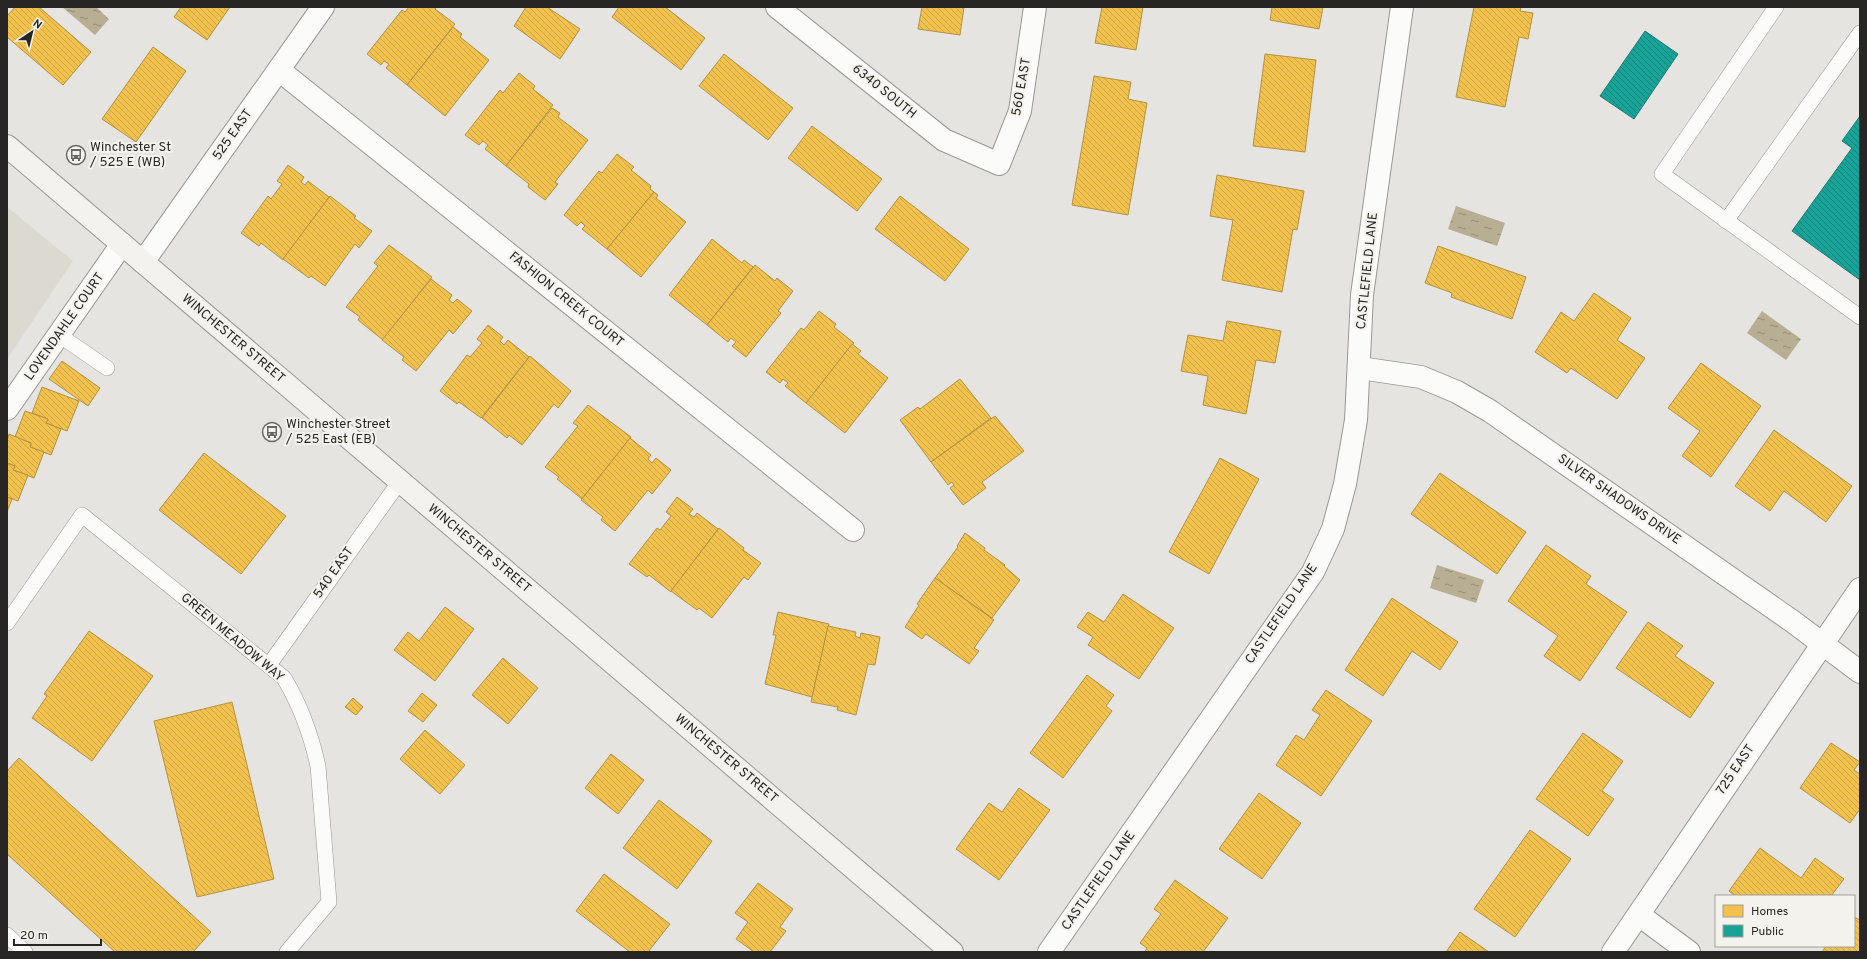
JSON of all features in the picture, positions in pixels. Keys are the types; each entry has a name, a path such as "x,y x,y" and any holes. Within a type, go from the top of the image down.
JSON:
{"main road":[{"name":"WINCHESTER STREET","path":"7,146 952,952"}],"street":[{"name":"525 EAST","path":"143,262 323,7"},
{"name":"6340 SOUTH","path":"777,7 944,140 999,164"},
{"name":"560 EAST","path":"999,164 1020,111 1035,7"},
{"name":"CASTLEFIELD LANE","path":"1049,952 1313,572 1333,529 1345,484 1356,420 1360,368 1362,295 1402,7"},
{"name":"FASHION CREEK COURT","path":"279,70 853,530"},
{"name":"LOVENDAHLE COURT","path":"7,409 122,244"},
{"name":"SILVER SHADOWS DRIVE","path":"1360,368 1421,377 1457,392 1490,411 1792,621 1860,672"},
{"name":"725 EAST","path":"1613,952 1860,589"},
{"path":"1639,915 1689,952"}],"lane":[{"path":"1776,7 1662,174 1860,317"},
{"path":"1726,221 1860,33"},
{"path":"59,335 107,368"},
{"name":"540 EAST","path":"269,665 400,481"},
{"name":"GREEN MEADOW WAY","path":"7,623 82,515 284,678 296,698 313,744 318,766 329,902 288,952"},
{"path":"7,935 25,952"}],"shaded area":[{"path":"7,207 73,261 7,359"}],"water":[{"path":"62,7 96,7 109,19 95,35"},
{"path":"1456,206 1505,223 1497,246 1448,229"},
{"path":"1762,311 1801,339 1786,360 1747,333"},
{"path":"1437,565 1484,580 1476,603 1430,588"}],"building: Homes":[{"path":"15,7 39,7 91,52 63,85 7,37 7,16"},
{"path":"181,7 230,7 207,40 174,17"},
{"path":"409,7 437,7 435,9 455,24 407,85 386,68 389,64 384,61 381,65 367,54 402,10 405,12"},
{"path":"526,7 547,7 580,29 560,59 514,26"},
{"path":"619,7 665,7 705,38 681,70 612,17"},
{"path":"922,7 964,7 960,35 918,29"},
{"path":"1102,7 1143,7 1136,50 1095,43"},
{"path":"1272,7 1323,7 1319,29 1270,20"},
{"path":"1474,7 1521,7 1520,11 1533,13 1528,39 1519,37 1505,107 1456,97"},
{"path":"453,27 462,34 460,37 489,60 445,116 407,85"},
{"path":"153,47 186,71 136,142 102,119"},
{"path":"724,54 793,108 768,140 699,86"},
{"path":"1265,54 1316,60 1305,152 1253,146"},
{"path":"519,73 535,86 533,89 553,105 506,166 485,149 488,145 483,141 479,145 465,135 500,90 503,93"},
{"path":"1094,76 1131,82 1128,99 1147,103 1128,215 1072,205"},
{"path":"552,108 560,113 558,117 588,140 555,182 558,184 545,200 528,187 529,184 506,166"},
{"path":"812,126 882,179 857,211 788,158"},
{"path":"617,154 634,167 631,170 651,186 650,189 654,192 607,249 582,229 585,226 581,222 577,226 564,215 599,171 602,173"},
{"path":"288,165 304,177 301,182 305,185 308,181 329,197 283,260 261,243 259,246 241,233 268,196 271,199 282,184 277,181"},
{"path":"1217,175 1304,191 1297,230 1293,229 1282,292 1222,280 1233,220 1210,216"},
{"path":"654,192 658,195 656,198 686,222 641,277 607,249"},
{"path":"330,196 356,216 354,218 372,231 359,248 355,244 325,286 311,276 309,278 283,259"},
{"path":"900,196 969,249 945,281 875,229"},
{"path":"712,239 742,263 744,260 753,267 707,325 669,295"},
{"path":"389,245 432,277 383,340 358,320 360,317 346,307 378,266 374,263"},
{"path":"1438,246 1526,277 1512,319 1451,297 1452,293 1425,283"},
{"path":"755,265 775,281 777,278 793,291 778,311 781,313 746,357 732,346 736,342 731,338 728,342 707,325"},
{"path":"431,279 452,295 449,300 453,303 457,299 472,311 453,334 449,330 416,371 402,360 404,357 382,340"},
{"path":"1594,293 1631,318 1617,340 1645,358 1617,399 1571,368 1567,373 1535,352 1561,312 1574,321"},
{"path":"819,311 836,324 834,327 854,343 806,403 785,386 788,383 783,379 780,383 766,372 801,328 804,330"},
{"path":"1227,321 1281,331 1275,363 1256,360 1246,414 1203,405 1208,376 1181,371 1188,335 1223,341"},
{"path":"488,325 503,337 500,341 504,345 508,340 529,357 481,418 459,402 457,404 440,391 467,355 470,357 482,343 477,339"},
{"path":"852,344 861,351 858,354 888,378 845,433 806,403"},
{"path":"530,356 571,391 558,408 554,404 522,445 509,435 507,438 482,418"},
{"path":"62,361 100,388 88,406 49,379"},
{"path":"1701,363 1761,406 1711,477 1682,456 1700,431 1668,408"},
{"path":"960,379 991,418 931,462 900,420 918,407 920,409"},
{"path":"42,387 79,401 67,431 46,423 48,419 32,413"},
{"path":"588,405 631,437 582,499 557,479 559,477 545,467 578,426 573,423"},
{"path":"25,411 48,419 46,423 61,429 51,455 30,447 31,443 15,437"},
{"path":"995,416 1024,451 982,482 986,488 963,505 950,488 954,485 952,482 948,485 931,462"},
{"path":"1774,430 1852,486 1826,522 1784,491 1770,511 1735,486"},
{"path":"9,434 31,443 30,447 44,452 34,478 13,470 15,466 7,463 7,441"},
{"path":"630,438 651,455 648,459 652,463 656,458 671,470 652,494 648,490 615,531 601,520 603,517 581,500"},
{"path":"204,453 286,516 241,574 159,510"},
{"path":"1220,458 1259,479 1209,574 1169,552"},
{"path":"7,463 15,466 13,470 28,475 18,501 7,497"},
{"path":"1440,473 1526,532 1497,574 1411,514"},
{"path":"7,497 12,499 7,512"},
{"path":"677,497 693,509 689,514 694,517 697,513 718,529 671,592 649,575 647,577 629,564 657,528 660,530 671,516 666,512"},
{"path":"719,528 744,548 743,550 761,563 748,580 744,577 712,618 699,608 697,610 671,591"},
{"path":"965,533 985,548 984,550 1005,565 1004,566 1020,580 992,618 935,578 958,547 957,546"},
{"path":"1546,545 1591,576 1586,584 1627,612 1580,681 1544,656 1558,636 1508,601"},
{"path":"935,578 994,620 974,648 979,651 969,664 926,634 922,639 905,627 919,605 917,604"},
{"path":"1123,594 1174,628 1139,679 1088,645 1093,637 1077,627 1088,612 1104,622"},
{"path":"1392,598 1458,642 1440,670 1412,651 1383,696 1345,670"},
{"path":"445,607 474,629 435,681 394,650 408,632 419,641"},
{"path":"778,612 829,624 812,697 765,684 776,635 773,635"},
{"path":"1648,622 1683,646 1675,656 1714,683 1690,718 1616,668"},
{"path":"828,626 856,632 855,636 860,638 861,633 880,637 875,665 868,664 856,715 837,710 838,707 811,702"},
{"path":"89,631 153,676 92,761 32,718 47,696 44,694"},
{"path":"503,658 538,688 508,724 472,695"},
{"path":"1087,675 1114,695 1106,706 1112,711 1063,778 1030,753"},
{"path":"1326,690 1372,721 1321,796 1276,765 1296,735 1304,740 1320,715 1312,710"},
{"path":"422,693 437,705 423,722 408,711"},
{"path":"353,698 363,707 356,715 345,707"},
{"path":"232,702 274,879 197,897 154,721"},
{"path":"425,730 465,765 440,794 400,759"},
{"path":"1583,733 1623,761 1602,791 1614,799 1588,836 1536,799"},
{"path":"1831,743 1860,762 1854,770 1860,774 1860,809 1850,823 1800,788"},
{"path":"611,754 644,780 618,814 585,788"},
{"path":"19,758 211,932 193,952 115,952 7,854 7,771"},
{"path":"1019,788 1050,810 999,880 956,849 989,803 1002,812"},
{"path":"1259,793 1301,823 1262,879 1219,849"},
{"path":"659,800 712,841 677,889 623,848"},
{"path":"1530,830 1571,859 1515,937 1474,909"},
{"path":"1760,848 1801,878 1815,858 1844,879 1832,895 1734,895 1729,891"},
{"path":"604,874 670,924 648,952 630,952 576,911"},
{"path":"1175,880 1228,918 1203,952 1145,952 1147,948 1140,943 1161,914 1154,909"},
{"path":"758,883 793,909 780,927 786,931 770,952 754,952 736,939 748,922 735,913"},
{"path":"1855,918 1860,920 1860,952 1822,952 1825,947 1855,947"},
{"path":"1460,932 1489,952 1446,952"}],"building: Public":[{"path":"1645,31 1678,54 1634,119 1600,96"},
{"path":"1860,116 1860,280 1792,231 1852,148 1842,141"}],"place":[{"name":"Winchester St / 525 E (WB)","path":"76,155"},
{"name":"Winchester Street / 525 East (EB)","path":"272,432"}]}
